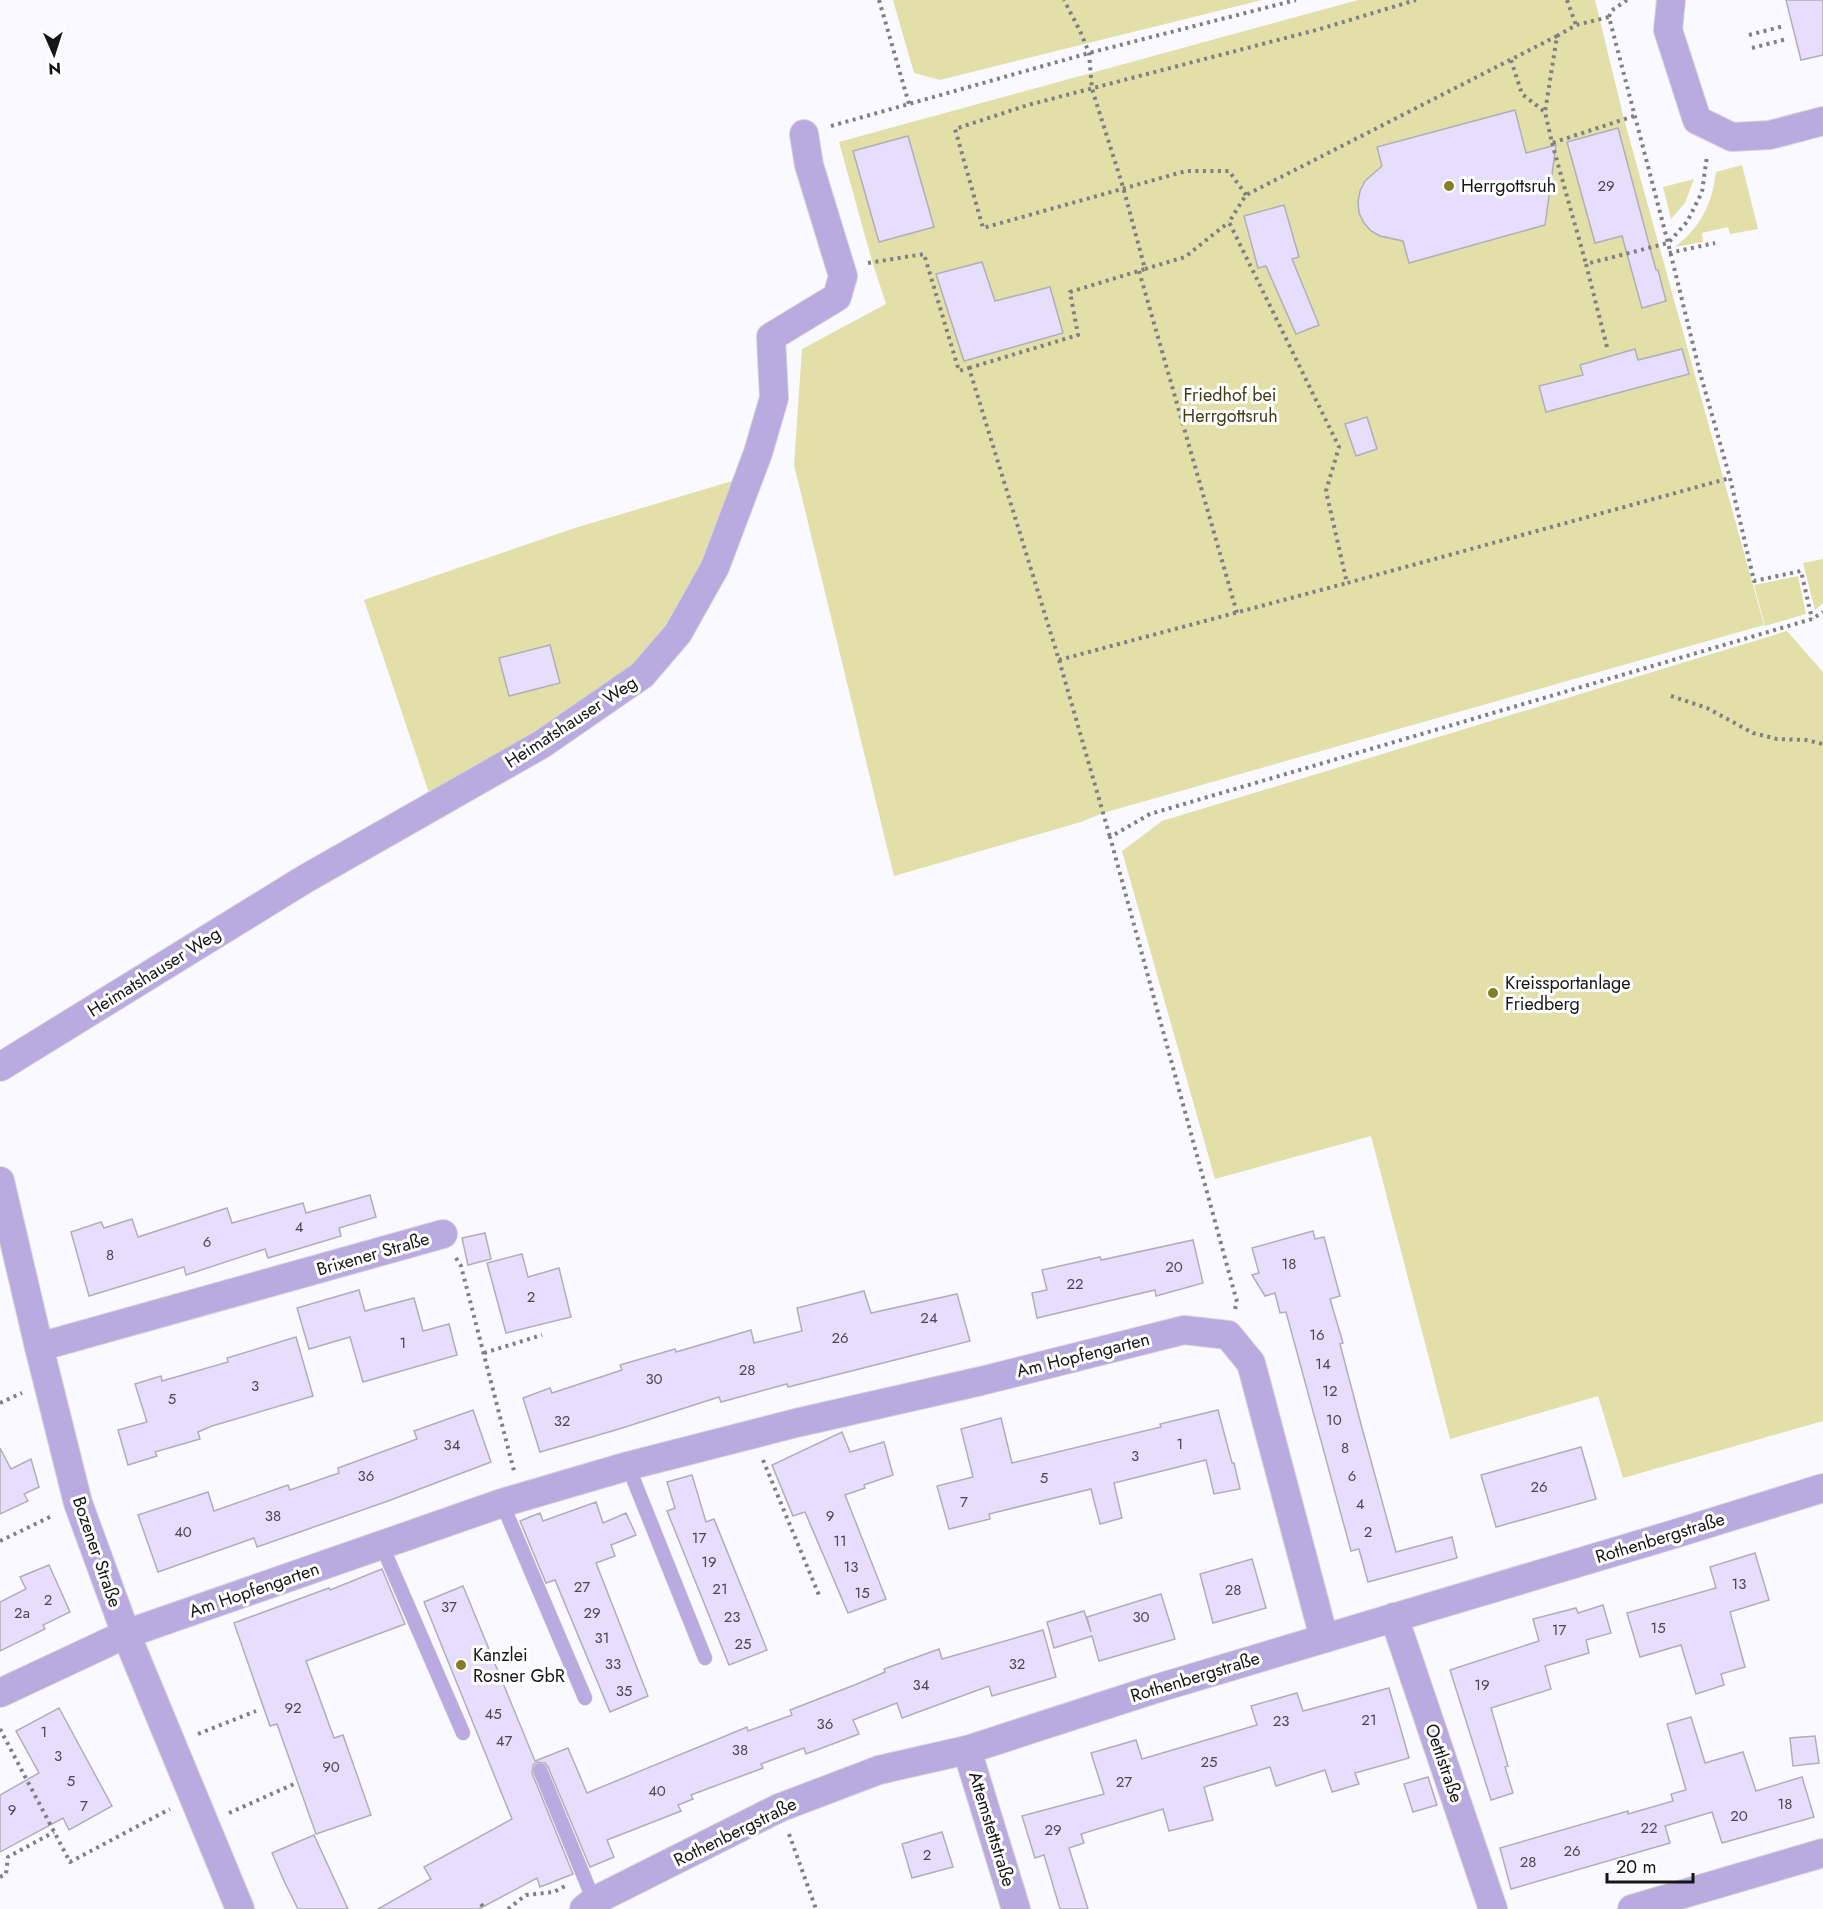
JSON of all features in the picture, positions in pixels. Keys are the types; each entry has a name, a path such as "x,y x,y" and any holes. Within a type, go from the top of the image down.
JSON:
{"street":[{"path":"1671,0 1668,30 1697,120 1732,137 1770,135 1823,121"},
{"path":"804,134 809,165 843,276"},
{"name":"Heimatshauser Weg","path":"0,1067 305,879 542,744 642,675 678,633 715,567 758,453 774,398 771,337 837,297 843,276"},
{"name":"Bozener Straße","path":"0,1181 78,1503 126,1634 240,1909"},
{"name":"Brixener Straße","path":"39,1347 442,1234"},
{"name":"Am Hopfengarten","path":"0,1693 126,1634 512,1500 628,1466 1184,1330 1228,1335"},
{"path":"1228,1335 1251,1363 1324,1638"},
{"name":"Rothenbergstraße","path":"589,1905 779,1808 879,1770 967,1750 1133,1695 1690,1530 1823,1488"},
{"name":"Oettlstraße","path":"1394,1617 1493,1909"},
{"name":"Attemstettstraße","path":"967,1750 1016,1909"},
{"path":"1632,1909 1683,1902 1823,1853"}],"lane":[{"path":"628,1466 705,1658"},
{"path":"512,1500 585,1698"},
{"path":"382,1546 463,1733"},
{"path":"540,1770 584,1875 589,1905"}],"path":[{"path":"879,0 909,104"},
{"path":"1064,0 1089,53 1092,89 1123,187 1145,269"},
{"path":"804,134 1089,53 1296,0"},
{"path":"1246,195 1228,171 1186,171 983,228 955,129 1028,105 1320,29 1416,0"},
{"path":"1567,0 1576,25"},
{"path":"1627,0 1611,11 1609,17 1700,373 1730,478 1754,582 1801,571 1812,619"},
{"path":"843,276 872,261 924,254 959,371 1078,335 1070,292 1185,257 1229,222 1246,195 1576,25 1609,17"},
{"path":"1749,35 1784,26"},
{"path":"1557,36 1545,112 1607,347"},
{"path":"1752,48 1787,39"},
{"path":"1511,60 1522,94 1545,112"},
{"path":"1552,143 1634,116"},
{"path":"1586,264 1668,243 1686,222 1702,192 1707,151 1732,137"},
{"path":"1229,222 1339,447 1326,491 1347,583"},
{"path":"1669,253 1715,243"},
{"path":"1139,272 1237,613"},
{"path":"969,368 1059,660 1110,837 1237,1302 1228,1335"},
{"path":"1059,660 1730,478"},
{"path":"1110,837 1150,814 1812,619 1823,612"},
{"path":"1671,696 1707,708 1754,733 1777,739 1806,740 1823,744"},
{"name":"Brixener Straße","path":"442,1234 460,1266 484,1353 512,1500"},
{"path":"484,1353 542,1335"},
{"path":"753,1434 819,1595"},
{"path":"0,1541 78,1503"},
{"path":"172,1744 256,1711"},
{"path":"0,1729 70,1862 194,1796"},
{"path":"206,1823 294,1784"},
{"path":"779,1808 816,1909"},
{"path":"0,1877 6,1874 8,1857 54,1832"},
{"path":"508,1909 526,1894 554,1892 584,1875"},
{"path":"481,1904 485,1909"}],"green space":[{"path":"893,0 1262,0 940,80 914,73"},
{"name":"Friedhof bei Herrgottsruh","path":"1358,0 1595,0 1624,119 1764,625 1103,813 1081,822 894,876 794,465 802,349 886,304 839,142"},
{"path":"1742,165 1758,229 1730,234 1728,227 1702,233 1703,242 1675,247 1692,231 1704,214 1712,194 1716,172"},
{"path":"1694,179 1685,203 1671,219 1663,187"},
{"path":"739,479 698,572 655,643 614,684 431,799 364,600 575,528"},
{"path":"1823,559 1823,603 1815,610 1803,563"},
{"path":"1798,576 1806,614 1765,626 1754,585"},
{"name":"Kreissportanlage Friedberg","path":"1787,631 1823,672 1823,1421 1623,1478 1598,1396 1450,1439 1371,1136 1215,1179 1122,851 1162,821"}],"building":[{"path":"1786,0 1823,0 1823,55 1801,60"},
{"name":"Herrgottsruh","path":"1515,110 1526,153 1556,145 1545,225 1409,263 1403,241 1380,236 1364,223 1359,213 1358,202 1365,181 1382,166 1377,147"},
{"path":"1618,128 1666,301 1642,308 1622,236 1595,243 1567,142"},
{"path":"908,136 934,227 879,242 853,151"},
{"path":"1284,205 1299,257 1292,259 1319,325 1296,334 1266,266 1258,268 1244,216"},
{"path":"982,262 995,301 1050,287 1063,333 964,361 936,274"},
{"path":"1635,349 1638,360 1682,349 1689,374 1546,412 1539,386 1583,375 1580,365"},
{"path":"1367,417 1377,449 1356,456 1345,424"},
{"path":"550,645 560,683 509,696 499,658"},
{"path":"370,1195 376,1217 339,1228 341,1236 268,1258 265,1249 186,1275 184,1267 89,1296 71,1232 101,1222 104,1228 132,1219 138,1237 227,1208 232,1223 303,1203 306,1213"},
{"path":"1313,1231 1315,1239 1324,1237 1340,1296 1330,1299 1396,1552 1452,1537 1457,1558 1368,1582 1359,1549 1351,1551 1286,1312 1280,1313 1275,1293 1265,1296 1252,1275 1259,1273 1252,1248"},
{"path":"485,1233 491,1259 468,1265 462,1238"},
{"path":"1193,1240 1203,1283 1156,1296 1155,1290 1037,1318 1032,1293 1047,1290 1042,1270"},
{"path":"522,1254 528,1277 559,1268 571,1317 506,1333 487,1263"},
{"path":"359,1290 365,1311 414,1298 423,1331 449,1324 457,1355 363,1382 350,1337 309,1349 297,1308"},
{"path":"864,1291 871,1313 957,1294 970,1341 721,1402 719,1397 540,1452 523,1398 550,1388 552,1393 622,1370 620,1365 675,1349 676,1352 751,1330 754,1343 802,1331 797,1308"},
{"path":"296,1337 313,1396 212,1426 198,1432 200,1439 155,1452 157,1456 128,1465 118,1430 147,1422 135,1384 161,1376 162,1381 228,1362 227,1358"},
{"path":"473,1410 491,1462 257,1547 254,1538 158,1572 138,1515 208,1492 214,1511 288,1485 290,1490 339,1473 338,1468 417,1439 414,1431"},
{"path":"1218,1410 1240,1489 1214,1494 1206,1460 1114,1483 1122,1518 1100,1524 1091,1489 989,1514 990,1519 949,1529 937,1486 973,1477 961,1429 1001,1418 1012,1463 1161,1427 1160,1424"},
{"path":"842,1432 850,1452 884,1442 893,1475 864,1485 865,1488 845,1495 886,1599 848,1613 805,1512 793,1516 772,1465"},
{"path":"1581,1447 1596,1499 1496,1527 1481,1475"},
{"path":"0,1448 11,1469 31,1459 39,1487 24,1494 28,1501 0,1514"},
{"path":"692,1475 706,1522 714,1519 767,1650 729,1665 667,1511 675,1508 667,1482"},
{"path":"596,1502 603,1523 626,1513 636,1535 611,1545 615,1556 596,1563 648,1696 610,1712 555,1580 546,1583 520,1521 540,1513 543,1521"},
{"path":"1755,1553 1769,1600 1730,1612 1745,1667 1721,1674 1724,1685 1696,1694 1681,1645 1640,1657 1627,1613 1716,1588 1710,1567"},
{"path":"1252,1559 1266,1608 1213,1623 1200,1574"},
{"path":"49,1565 70,1612 43,1625 45,1629 0,1651 0,1602 26,1589 20,1577"},
{"path":"382,1569 405,1624 306,1661 334,1738 343,1735 371,1815 316,1834 277,1724 270,1726 234,1623 329,1588 330,1590"},
{"path":"463,1586 535,1761 568,1748 587,1793 747,1727 748,1731 792,1715 790,1710 885,1672 884,1669 939,1649 942,1659 1043,1630 1056,1677 992,1696 989,1686 902,1718 897,1703 853,1720 859,1734 806,1754 804,1748 761,1764 763,1768 691,1795 693,1799 678,1805 681,1811 607,1840 614,1857 590,1867 548,1767 545,1763 537,1762 533,1765 532,1773 573,1874 540,1887 537,1878 479,1909 378,1909 431,1879 424,1867 512,1819 424,1602"},
{"path":"1161,1594 1175,1639 1099,1661 1092,1636 1054,1648 1047,1622 1084,1611 1091,1632 1087,1617"},
{"path":"1603,1605 1611,1633 1586,1640 1589,1653 1545,1666 1551,1689 1491,1708 1508,1766 1505,1767 1513,1793 1491,1800 1450,1670 1539,1641 1533,1619 1576,1608 1578,1613"},
{"path":"1389,1688 1409,1758 1355,1773 1359,1784 1332,1792 1325,1770 1276,1786 1270,1767 1204,1787 1213,1820 1169,1831 1163,1809 1081,1834 1084,1843 1069,1848 1088,1909 1060,1909 1044,1855 1035,1858 1022,1816 1104,1794 1091,1753 1136,1740 1142,1759 1257,1725 1251,1706 1297,1693 1303,1711"},
{"path":"59,1708 112,1806 69,1830 63,1818 0,1852 0,1795 39,1773 16,1731"},
{"path":"1691,1717 1705,1763 1743,1752 1756,1791 1802,1777 1814,1817 1722,1843 1712,1812 1665,1826 1670,1843 1511,1889 1500,1848 1628,1811 1628,1814 1673,1801 1671,1794 1686,1790 1667,1724"},
{"path":"1815,1736 1819,1763 1793,1766 1790,1738"},
{"path":"1428,1777 1437,1805 1413,1812 1404,1784"},
{"path":"942,1832 953,1867 912,1878 902,1844"},
{"path":"314,1835 348,1909 298,1909 284,1881 272,1853"}],"place":[{"name":"Herrgottsruh","path":"1449,186"},
{"name":"Kreissportanlage Friedberg","path":"1493,993"},
{"name":"Kanzlei Rosner GbR","path":"461,1665"}]}
